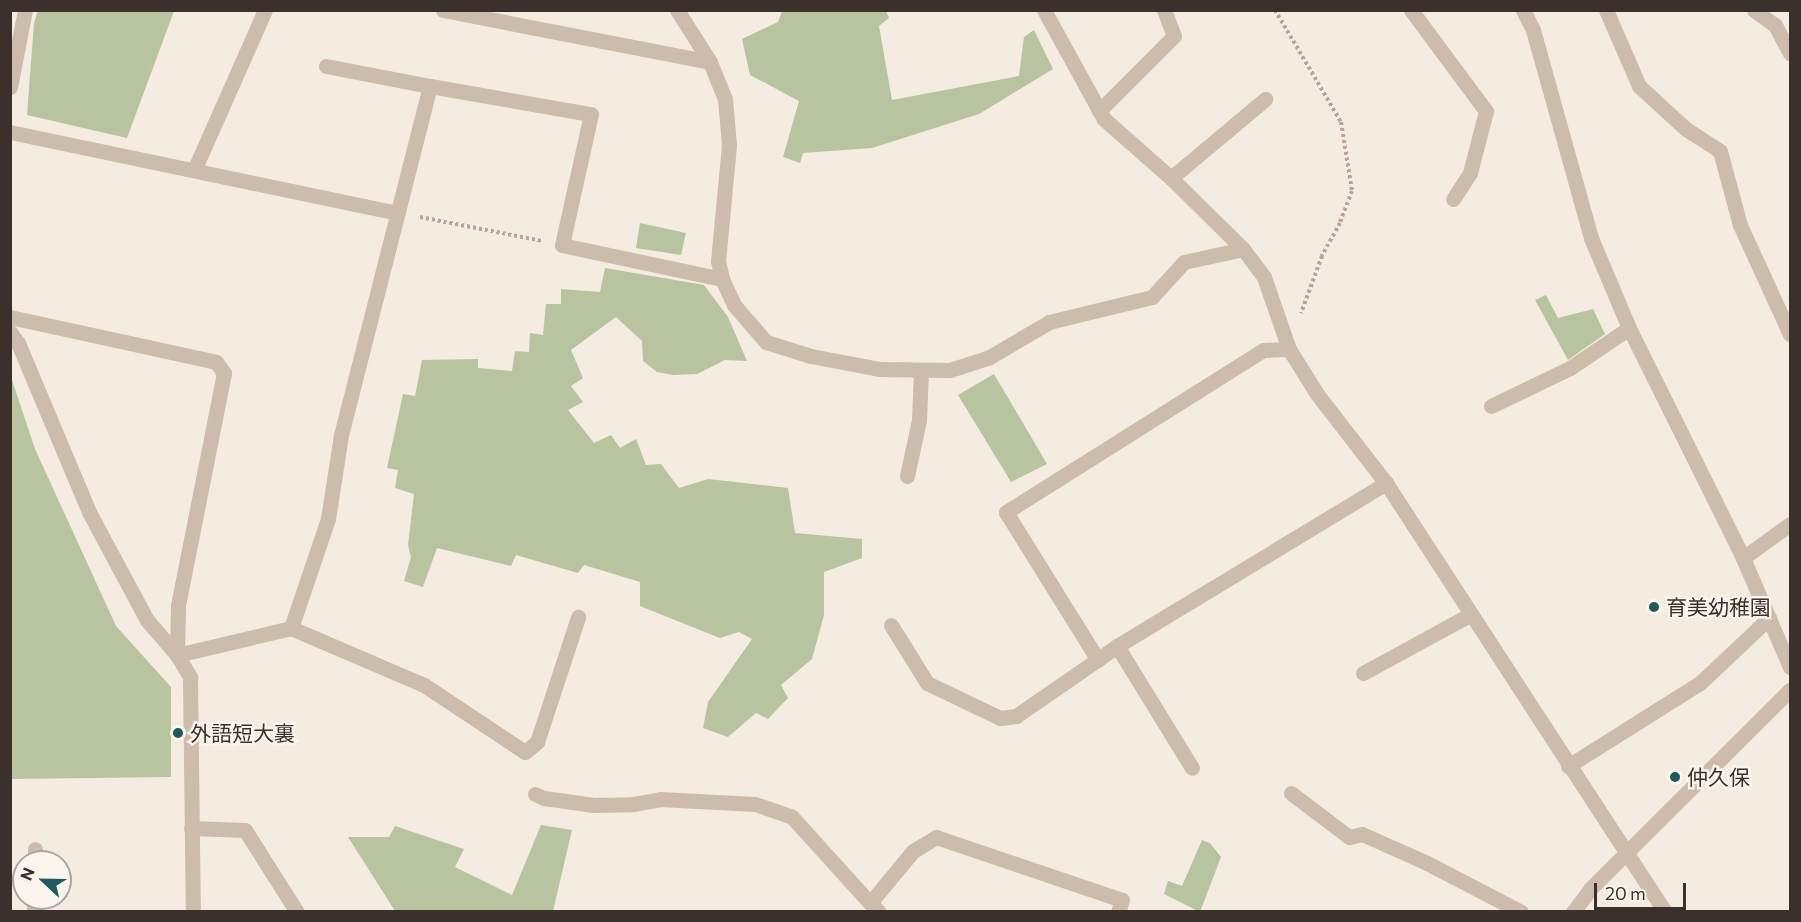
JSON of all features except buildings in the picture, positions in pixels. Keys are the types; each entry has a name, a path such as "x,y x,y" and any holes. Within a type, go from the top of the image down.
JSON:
{"street":[{"path":"10,87 25,10"},
{"path":"195,168 265,10"},
{"path":"443,10 710,62"},
{"path":"677,10 710,62 725,99 729,145 718,261 722,279 734,305 766,342 811,356 879,369 950,370 988,358 1048,322 1152,297 1184,262 1243,249"},
{"path":"1044,10 1104,119 1171,178 1243,249 1264,277 1289,349 1317,394 1386,483 1665,912"},
{"path":"1099,111 1174,36 1164,10"},
{"path":"1411,10 1486,111 1470,173 1454,199"},
{"path":"1523,10 1533,30 1591,238 1629,328 1743,558 1791,667"},
{"path":"1606,10 1639,86 1686,129 1720,150 1740,225 1791,334"},
{"path":"1754,10 1774,25 1791,53"},
{"path":"326,66 591,114 562,245 722,279"},
{"path":"291,628 328,519 341,435 430,86"},
{"path":"1171,178 1265,99"},
{"path":"10,132 195,168 398,213"},
{"path":"10,317 216,362 224,373 178,606 177,655"},
{"path":"1491,406 1570,368 1629,328"},
{"path":"10,332 18,343 89,512 147,620 177,655 190,677 192,741 190,828 194,912"},
{"path":"1098,660 1006,512 1263,350 1289,349"},
{"path":"906,476 919,420 921,370"},
{"path":"891,625 927,683 999,718 1016,716 1117,646 1386,483"},
{"path":"1743,558 1791,524"},
{"path":"1363,673 1471,614"},
{"path":"177,655 291,628 424,685 525,752 537,742 578,617"},
{"path":"1568,766 1700,683 1769,618"},
{"path":"1117,646 1192,768"},
{"path":"1573,912 1591,888 1791,690"},
{"path":"1291,793 1349,837 1362,834 1427,863 1521,912"},
{"path":"535,794 544,798 594,805 633,804 660,799 755,804 792,818 875,907 914,851 936,837 1122,900 1118,912"},
{"path":"190,828 245,830 297,912"}],"path":[{"path":"1275,10 1341,122 1352,191 1340,223 1322,256 1289,349"},
{"path":"398,213 562,245"}],"green space":[{"path":"38,10 174,11 127,138 27,115 34,23"},
{"path":"782,11 886,11 889,18 879,26 892,100 1019,76 1024,37 1034,30 1053,69 979,114 872,148 803,153 800,163 783,157 799,101 750,75 742,39 778,22"},
{"path":"640,223 686,233 681,255 636,248"},
{"path":"605,268 704,285 728,317 747,361 725,360 697,374 673,375 657,372 643,361 642,341 616,317 571,350 583,378 571,386 583,402 568,410 594,443 611,435 620,448 636,439 646,465 661,464 679,488 708,479 788,488 795,533 862,539 862,558 824,572 824,615 812,659 781,685 788,698 768,719 756,713 728,737 703,728 708,702 752,639 739,632 720,638 640,606 640,582 584,565 578,573 516,555 511,566 437,548 423,587 404,581 411,557 408,545 414,494 395,488 398,470 387,468 403,394 415,396 422,360 478,359 478,368 512,371 515,351 529,352 530,333 543,335 546,304 561,304 561,289 600,292"},
{"path":"1546,295 1558,318 1593,309 1605,334 1568,360 1535,300"},
{"path":"10,374 35,449 116,626 171,687 171,777 11,779"},
{"path":"994,374 1047,464 1011,482 958,395"},
{"path":"541,825 572,830 553,911 395,911 348,837 389,837 395,826 464,849 455,867 512,895"},
{"path":"1202,840 1210,843 1221,857 1200,912 1164,894 1168,881 1182,886"}],"place":[{"name":"育美幼稚園","path":"1654,607"},
{"name":"外語短大裏","path":"178,733"},
{"name":"仲久保","path":"1675,777"}]}
